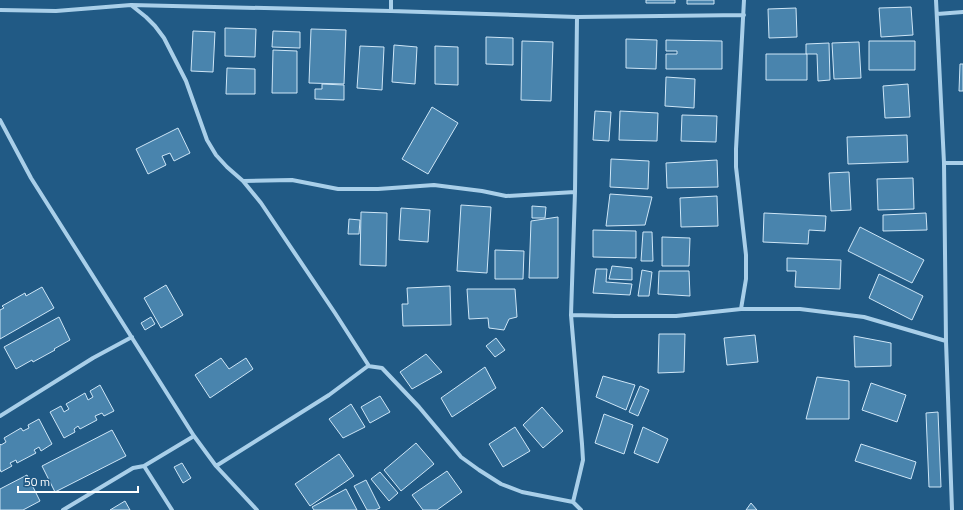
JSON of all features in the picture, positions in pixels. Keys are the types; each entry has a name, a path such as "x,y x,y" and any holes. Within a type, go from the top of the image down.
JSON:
{"street":[{"path":"391,0 391,11"},
{"path":"741,309 746,279 746,255 736,167 736,149 744,0"},
{"path":"936,0 944,163 946,341 952,510"},
{"path":"131,5 146,17 164,38 186,81 207,140 216,155 243,181 261,203 369,366"},
{"path":"0,10 56,11 131,5 577,17 744,14"},
{"path":"937,14 963,12"},
{"path":"573,502 580,473 582,455 582,436 571,315 575,192 577,17"},
{"path":"0,120 31,178 194,436 216,466 257,510"},
{"path":"944,163 963,163"},
{"path":"243,181 292,180 338,189 378,189 434,185 482,191 506,196 575,192"},
{"path":"571,315 676,316 741,309 800,309 864,316 946,341"},
{"path":"0,416 93,358 132,337"},
{"path":"216,466 329,395 369,366 382,368 419,407 461,456 479,470 501,484 522,492 573,502 581,510"},
{"path":"63,510 133,468 144,466 194,436"},
{"path":"144,466 172,510"}],"building":[{"path":"646,0 675,0 675,3 646,3"},
{"path":"687,0 714,0 714,4 687,4"},
{"path":"911,7 913,35 881,37 879,8"},
{"path":"796,8 797,37 769,38 768,9"},
{"path":"225,28 256,29 255,57 225,56"},
{"path":"311,29 346,30 344,84 309,83"},
{"path":"193,31 215,32 213,72 191,71"},
{"path":"273,31 300,32 300,48 272,47"},
{"path":"486,37 513,38 513,65 486,64"},
{"path":"626,39 657,40 656,69 626,68"},
{"path":"666,40 722,41 722,69 666,69 666,54 677,54 677,51 666,51"},
{"path":"522,41 553,42 551,101 521,100"},
{"path":"869,41 915,41 915,70 869,70"},
{"path":"859,42 861,78 834,79 832,43"},
{"path":"829,43 830,80 818,81 817,54 806,54 806,44"},
{"path":"394,45 417,47 415,84 392,82"},
{"path":"360,46 384,47 382,90 357,88"},
{"path":"435,46 458,47 458,85 435,84"},
{"path":"273,50 297,51 297,93 272,93"},
{"path":"766,54 807,54 807,80 766,80"},
{"path":"960,64 963,64 963,91 959,91"},
{"path":"227,68 255,69 255,94 226,94"},
{"path":"666,77 695,79 694,108 665,106"},
{"path":"322,84 344,85 344,100 315,99 315,89 322,89"},
{"path":"908,84 910,117 885,118 883,86"},
{"path":"432,107 458,123 428,174 402,159"},
{"path":"595,111 611,112 609,141 593,140"},
{"path":"620,111 658,113 657,141 619,140"},
{"path":"682,115 717,116 716,142 681,141"},
{"path":"178,128 190,153 174,161 170,153 162,156 166,165 148,174 136,149"},
{"path":"907,135 908,162 848,164 847,137"},
{"path":"611,159 649,161 648,189 610,187"},
{"path":"717,160 718,187 667,188 666,163"},
{"path":"849,172 851,210 831,211 829,173"},
{"path":"913,178 914,209 878,210 877,179"},
{"path":"610,194 652,197 645,225 606,226"},
{"path":"717,196 718,226 681,227 680,198"},
{"path":"461,205 491,207 487,273 457,271"},
{"path":"532,206 546,207 545,218 532,218"},
{"path":"401,208 430,210 428,242 399,240"},
{"path":"361,212 387,213 386,266 360,265"},
{"path":"764,213 826,216 825,231 809,230 808,244 763,242"},
{"path":"926,213 927,230 883,231 883,215"},
{"path":"558,217 558,278 529,278 531,221"},
{"path":"349,219 360,220 359,234 348,234"},
{"path":"860,227 924,260 912,283 848,251"},
{"path":"593,230 636,231 636,258 593,257"},
{"path":"643,232 652,232 653,261 641,261"},
{"path":"662,237 690,238 689,266 662,266"},
{"path":"495,250 524,251 523,279 495,279"},
{"path":"787,258 841,260 840,289 795,287 796,271 787,271"},
{"path":"612,266 632,268 632,280 609,279"},
{"path":"596,269 607,269 606,282 632,284 630,295 593,293"},
{"path":"642,270 652,272 649,296 638,296"},
{"path":"659,271 689,271 690,296 658,294"},
{"path":"879,274 923,296 912,320 869,298"},
{"path":"166,285 183,315 161,328 144,298"},
{"path":"450,286 451,325 403,326 402,304 408,304 407,288"},
{"path":"42,287 54,308 0,339 0,310 4,308 2,306 25,293 26,296"},
{"path":"467,289 515,289 517,317 509,319 504,330 489,328 488,318 469,319"},
{"path":"59,317 70,340 33,362 32,360 16,369 4,347"},
{"path":"151,317 155,324 145,330 141,323"},
{"path":"659,334 685,334 684,372 658,373"},
{"path":"755,335 758,362 727,365 724,338"},
{"path":"854,336 891,343 891,366 855,367"},
{"path":"496,338 505,350 495,357 486,346"},
{"path":"426,354 442,372 412,389 400,372"},
{"path":"221,358 229,369 246,358 253,369 210,398 195,375"},
{"path":"485,367 496,388 452,417 441,398"},
{"path":"603,376 635,385 626,410 596,397"},
{"path":"817,377 849,381 849,419 806,419"},
{"path":"871,383 906,395 897,422 862,410"},
{"path":"100,385 114,411 104,416 102,413 95,416 97,420 80,429 78,426 74,429 75,432 64,438 50,412 61,406 64,412 69,409 66,404 85,393 88,400 93,397 90,391"},
{"path":"640,386 649,390 638,416 629,412"},
{"path":"380,396 390,412 370,423 361,407"},
{"path":"351,404 365,427 343,438 329,419"},
{"path":"542,407 563,431 543,448 523,425"},
{"path":"938,412 941,487 929,487 926,413"},
{"path":"604,414 633,425 624,454 595,443"},
{"path":"39,419 52,444 41,451 39,447 34,450 36,453 17,463 16,460 10,463 12,466 1,472 0,444 1,445 6,442 4,438 21,428 23,431 29,428 28,425"},
{"path":"515,427 530,451 503,467 489,444"},
{"path":"643,427 668,439 658,463 634,453"},
{"path":"112,430 126,456 55,492 42,466"},
{"path":"416,443 434,464 401,491 384,470"},
{"path":"861,444 916,462 911,479 855,461"},
{"path":"339,454 354,476 310,506 295,484"},
{"path":"182,463 191,478 183,483 174,467"},
{"path":"447,471 462,492 437,510 423,510 412,495"},
{"path":"380,472 398,493 389,501 371,479"},
{"path":"27,475 40,501 23,510 0,510 0,489"},
{"path":"366,480 380,508 375,510 367,510 354,486"},
{"path":"346,489 357,510 314,510 312,507"},
{"path":"125,501 130,510 110,510"},
{"path":"751,503 757,510 746,510"}]}
